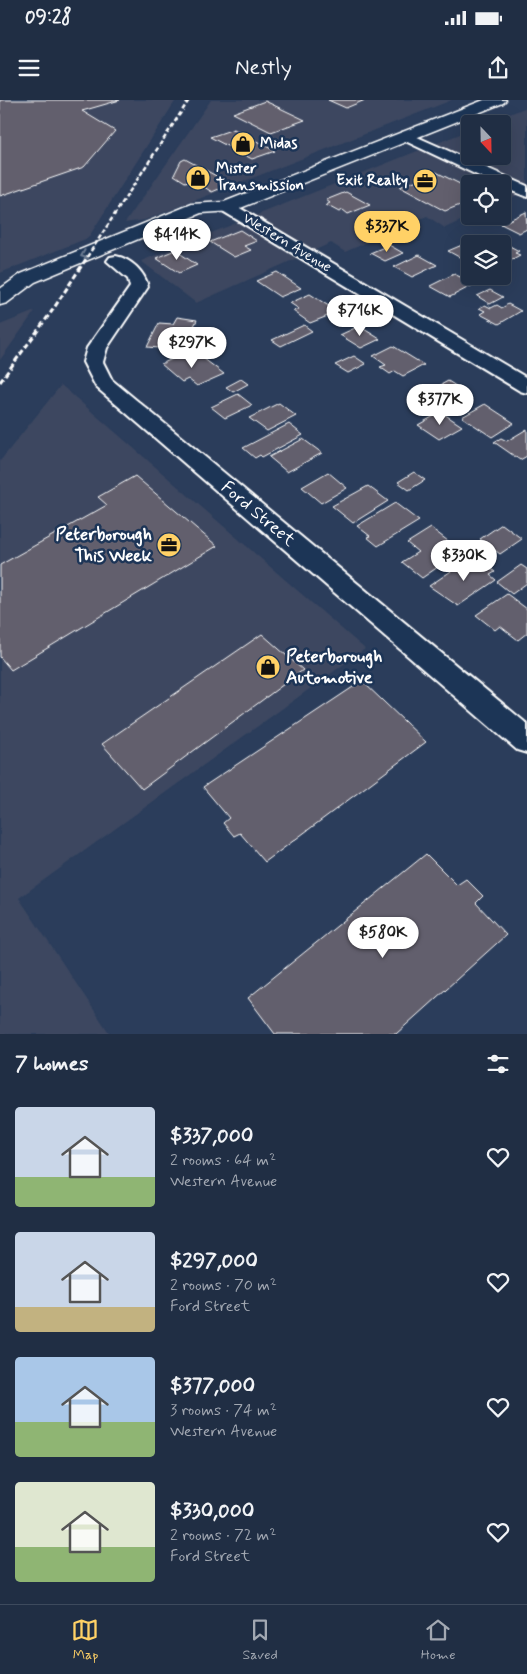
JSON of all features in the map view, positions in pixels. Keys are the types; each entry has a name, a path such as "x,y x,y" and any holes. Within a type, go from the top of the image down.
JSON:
{"main road":[{"path":"0,299 28,278 198,208 227,207 498,100"},
{"path":"65,282 218,217 227,207"},
{"path":"0,299 43,292"}],"street":[{"path":"406,136 527,192"},
{"name":"Western Avenue","path":"227,207 527,387"},
{"name":"Ford Street","path":"116,260 137,277 139,287 97,348 93,362 103,383 527,741"}],"shaded area":[{"path":"0,100 176,100 88,238 0,273"},
{"path":"211,100 452,100 145,220 125,223"},
{"path":"527,107 527,193 511,198 511,175 461,175 461,221 445,228 427,216 345,252 331,243 196,303 141,261 461,134 461,165 511,165 511,115 507,115"},
{"path":"35,311 0,360 0,325"},
{"path":"61,385 365,649 19,898 110,1034 0,1034 0,461"}],"building":[{"path":"0,100 120,100 82,111 115,131 84,167 0,196"},
{"path":"328,100 365,100 346,108"},
{"path":"265,101 305,120 271,132 233,113"},
{"name":"Midas","path":"234,129 275,151 252,159 210,137"},
{"name":"Mister Transmission","path":"185,159 231,184 212,192 193,180 185,182 174,175 181,161"},
{"path":"436,172 461,184 461,205 445,211 400,187"},
{"path":"346,192 370,205 348,214 343,210 339,212 326,205 330,203 326,200"},
{"path":"526,212 527,229 519,233 503,225 511,225 511,219"},
{"path":"240,230 257,241 244,246 251,250 234,257 210,242"},
{"path":"389,245 403,253 385,261 370,253"},
{"path":"461,245 461,256 459,257 448,251"},
{"path":"511,247 519,251 515,253 520,255 511,260"},
{"path":"175,250 197,265 179,273 156,258"},
{"path":"419,255 437,265 412,277 394,267"},
{"path":"277,272 301,288 280,297 256,281"},
{"path":"454,274 461,277 461,285 473,285 450,297 430,286"},
{"path":"490,290 503,297 490,304 477,296"},
{"path":"310,294 338,312 310,323 293,311 299,309 290,303"},
{"path":"508,304 521,311 499,324 480,314 485,311 479,308 485,305 491,308 497,305 502,308"},
{"path":"177,317 197,320 182,350 147,347 159,323 173,324"},
{"path":"304,325 312,331 281,346 272,340"},
{"path":"359,326 380,339 361,348 340,335"},
{"path":"393,346 424,365 403,376 395,371 390,374 380,367 386,365 373,356"},
{"path":"190,351 196,356 199,355 224,374 197,386 188,379 182,382 161,364"},
{"path":"354,356 366,364 348,373 335,365"},
{"path":"241,379 248,384 233,392 226,387"},
{"path":"448,381 467,393 436,411 417,398"},
{"path":"238,394 252,405 225,418 211,407"},
{"path":"279,403 296,416 267,431 249,418"},
{"path":"485,404 514,423 492,437 462,417"},
{"path":"441,412 462,426 439,439 418,425"},
{"path":"289,424 303,435 262,457 260,455 255,458 243,448"},
{"path":"527,429 527,456 520,460 494,442 501,438 507,441"},
{"path":"303,439 322,453 287,472 269,457"},
{"path":"328,472 347,488 321,503 302,487"},
{"path":"414,472 425,480 409,490 398,482"},
{"path":"135,476 217,546 11,670 0,657 0,565 107,505 98,497"},
{"path":"368,486 388,501 353,523 332,506"},
{"path":"395,503 419,521 378,546 367,537 370,536 357,526"},
{"path":"502,524 522,539 500,554 480,539"},
{"path":"431,528 461,551 422,578 402,562 418,552 407,543"},
{"path":"469,559 476,565 481,561 495,572 490,575 496,580 458,606 429,586"},
{"path":"521,565 527,569 527,583 512,594 497,582"},
{"path":"507,594 527,609 527,633 518,640 500,626 495,630 476,615"},
{"path":"262,634 303,670 142,789 102,744"},
{"path":"362,681 426,742 265,862 240,833 234,836 223,823 229,818 203,787"},
{"path":"426,854 457,885 466,879 483,896 476,903 506,935 396,1034 275,1034 248,998"}],"railway":[{"path":"87,257 189,100"},
{"path":"0,382 52,311 88,256"}],"place":[{"name":"Midas","path":"243,144"},
{"name":"Mister Transmission","path":"198,178"},
{"name":"Exit Realty","path":"425,181"},
{"name":"Peterborough This Week","path":"169,545"},
{"name":"Peterborough Automotive","path":"268,667"}]}
